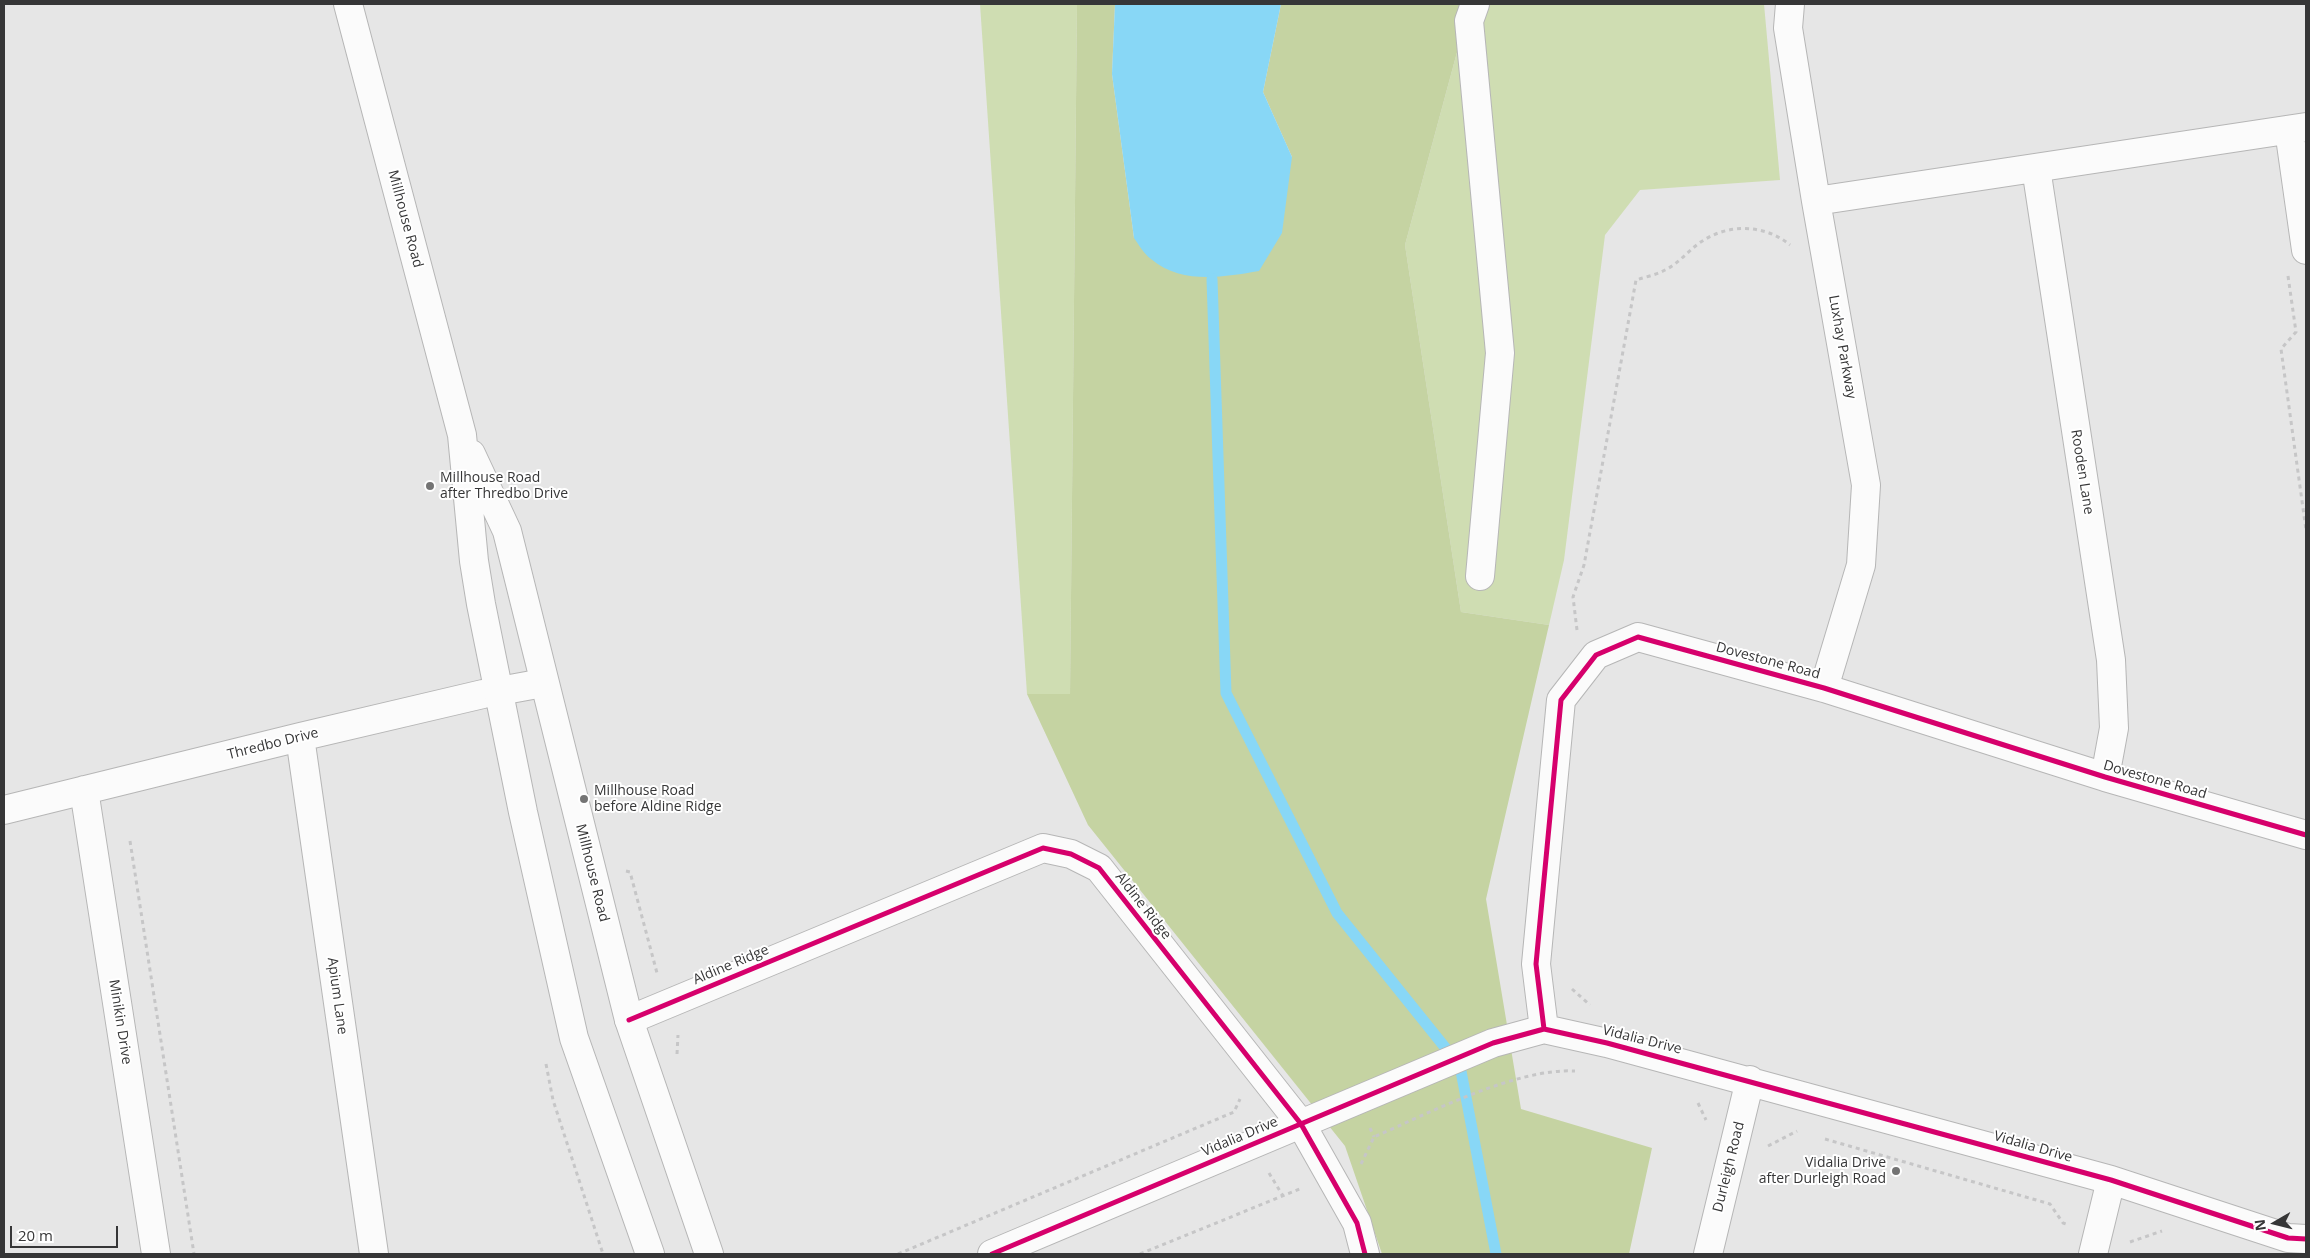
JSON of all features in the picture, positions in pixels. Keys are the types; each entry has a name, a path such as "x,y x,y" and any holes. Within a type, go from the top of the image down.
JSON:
{"street":[{"name":"Millhouse Road","path":"348,4 462,435 474,561 523,812 574,1038 650,1254"},
{"path":"1475,4 1469,21 1500,353 1480,576"},
{"name":"Luxhay Parkway","path":"1790,4 1788,28 1866,486 1861,565 1824,688"},
{"path":"1816,201 2298,128 2300,240"},
{"name":"Rooden Lane","path":"2036,168 2111,660 2114,728 2105,778"},
{"name":"Millhouse Road","path":"462,435 506,531 629,1020 709,1254"},
{"name":"Dovestone Road","path":"1544,1029 1536,964 1560,700 1596,655 1638,637 1824,688 2105,778 2306,835"},
{"name":"Thredbo Drive","path":"4,810 499,690 543,683"},
{"name":"Apium Lane","path":"300,737 374,1254"},
{"name":"Minikin Drive","path":"84,790 156,1254"},
{"name":"Aldine Ridge","path":"629,1020 1043,848 1071,854 1099,868 1301,1124 1357,1223 1365,1254"},
{"name":"Vidalia Drive","path":"992,1254 1493,1043 1544,1029 1607,1042 1750,1080 2111,1180 2300,1243"},
{"name":"Durleigh Road","path":"1708,1254 1750,1080"},
{"path":"2096,1244 2111,1180"}],"path":[{"path":"2300,240 2296,332 2280,349 2306,530"},
{"path":"130,841 194,1254"},
{"path":"622,869 630,872 659,979 668,1004"},
{"path":"1140,1254 1361,1164 1374,1137 1414,1120 1516,1078 1562,1070 1578,1072"},
{"path":"898,1254 1234,1112 1240,1099 1239,1089"},
{"path":"1697,1100 1714,1135 1736,1142 1763,1148 1795,1130 1805,1133"},
{"path":"1824,1138 2050,1204 2063,1224 2096,1244 2129,1242 2162,1231 2171,1234"}],"green space":[{"path":"980,4 1077,4 1070,694 1027,694"},
{"path":"1077,4 1115,4 1112,74 1134,238 1292,157 1263,92 1281,4 1470,4 1405,245 1461,612 1549,625 1486,899 1521,1109 1652,1148 1629,1254 1382,1254 1345,1146 1088,825 1027,694 1070,694"},
{"path":"1470,4 1764,4 1780,180 1640,190 1605,235 1564,560 1549,625 1461,612 1405,245"}],"water":[{"path":"1115,4 1281,4 1263,92 1292,157 1282,233 1259,271 1217,277 1189,276 1176,273 1148,257 1134,238 1112,74"}],"waterway":[{"path":"1212,279 1226,693 1337,913 1460,1066 1496,1254"}],"cycle path":[{"path":"1544,1029 1536,964 1561,700 1596,655 1638,637 1824,688 2105,777 2306,835"},
{"path":"629,1020 1043,848 1071,854 1099,868 1301,1124 1357,1223 1365,1254"},
{"path":"992,1254 1493,1043 1544,1029 1607,1043 2111,1180 2288,1238 2306,1239"}],"place":[{"name":"Millhouse Road after Thredbo Drive","path":"430,486"},
{"name":"Millhouse Road before Aldine Ridge","path":"584,799"},
{"name":"Vidalia Drive after Durleigh Road","path":"1896,1171"}]}
